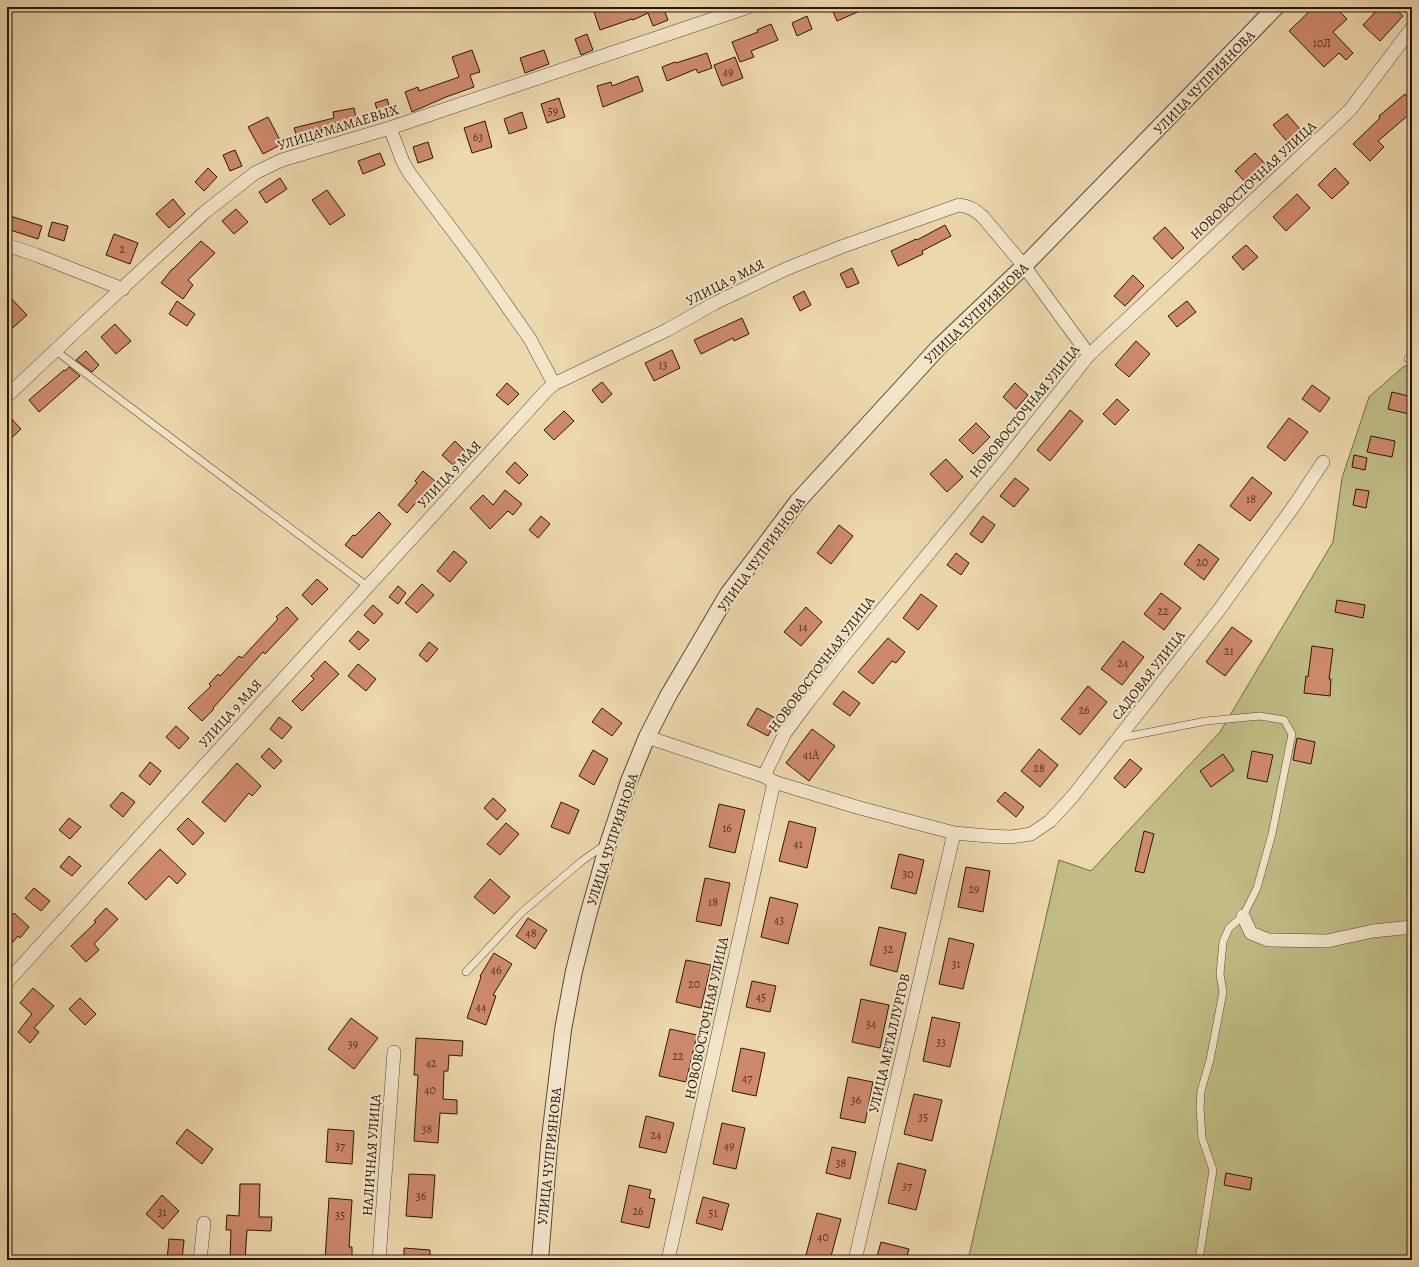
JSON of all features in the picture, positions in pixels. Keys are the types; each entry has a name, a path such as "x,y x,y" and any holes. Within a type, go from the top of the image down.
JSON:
{"street":[{"name":"УЛИЦА МАМАЕВЫХ","path":"7,396 205,212 255,173 282,160 390,128 748,7"},
{"name":"УЛИЦА ЧУПРИЯНОВА","path":"540,1260 549,1146 563,1030 587,918 609,841 629,781 647,737 668,696 728,594 798,501 938,348 1024,266 1276,7"},
{"name":"НОВОВОСТОЧНАЯ УЛИЦА","path":"668,1260 769,779 785,733 824,681 1004,462 1089,355 1350,110 1412,28"},
{"path":"390,128 403,162 410,174 474,259 530,340 554,384"},
{"name":"УЛИЦА 9 МАЯ","path":"7,982 367,586 554,384 667,330 729,296 786,269 841,247 959,205 967,206 976,210 1024,266 1089,355"},
{"path":"7,245 123,288"},
{"name":"САДОВАЯ УЛИЦА","path":"647,737 769,779 860,808 954,833 1011,837 1031,834 1050,821 1073,796 1219,610 1296,503 1323,462"},
{"name":"УЛИЦА МЕТАЛЛУРГОВ","path":"854,1260 954,833"},
{"path":"1243,916 1252,933 1268,940 1327,941 1373,931 1412,928"},
{"name":"НАЛИЧНАЯ УЛИЦА","path":"379,1260 394,1052"},
{"path":"200,1260 204,1223"}],"lane":[{"path":"56,351 367,586"},
{"path":"1118,738 1206,721 1260,716 1284,720 1292,734 1274,827 1257,888 1243,916 1229,928 1223,942 1220,974 1223,992 1210,1060 1202,1091 1200,1122 1202,1138 1213,1170 1199,1260"},
{"path":"466,972 521,913 582,861 609,841"}],"shaded area":[{"path":"1404,366 1412,366 1412,1260 968,1260 1059,860 1091,871 1220,732 1333,542 1342,478 1369,397"}],"building":[{"path":"608,7 663,7 668,20 653,26 648,13 633,20 632,19 600,30 594,12"},
{"path":"831,7 869,7 837,21"},
{"path":"1314,7 1335,7 1347,19 1333,32 1353,53 1346,60 1339,53 1324,67 1289,31"},
{"path":"1380,7 1393,7 1403,16 1380,41 1363,25"},
{"path":"807,16 812,29 797,36 792,23"},
{"path":"771,24 778,40 751,51 754,57 740,62 732,42 758,32 757,30"},
{"path":"587,34 593,50 581,55 575,39"},
{"path":"472,50 480,72 470,75 474,87 412,112 405,92 418,87 419,91 459,77 452,57"},
{"path":"544,50 549,64 525,73 520,58"},
{"path":"707,53 712,68 698,73 696,69 667,81 662,67"},
{"path":"735,57 743,78 722,86 714,65"},
{"path":"638,76 643,91 603,107 597,86 611,82 612,86"},
{"path":"1405,94 1412,102 1412,112 1378,141 1384,147 1370,161 1353,144 1380,118 1379,116"},
{"path":"559,98 565,117 547,123 541,104"},
{"path":"387,99 392,115 380,118 375,103"},
{"path":"354,108 357,123 321,130 322,133 298,140 294,128 334,118 333,112"},
{"path":"522,112 527,128 509,134 504,119"},
{"path":"1287,114 1304,134 1291,146 1273,125"},
{"path":"268,117 282,144 263,154 248,127"},
{"path":"485,121 492,147 472,153 464,128"},
{"path":"428,142 433,158 418,163 413,147"},
{"path":"235,150 242,166 230,171 223,155"},
{"path":"380,153 385,165 363,174 358,161"},
{"path":"1255,153 1267,166 1247,184 1235,171"},
{"path":"208,168 217,177 204,191 195,182"},
{"path":"1335,168 1349,183 1332,199 1318,185"},
{"path":"280,178 287,189 266,203 259,192"},
{"path":"327,190 345,215 330,225 312,200"},
{"path":"1297,194 1310,208 1286,231 1273,217"},
{"path":"173,199 185,214 169,228 156,214"},
{"path":"236,209 248,222 234,234 222,221"},
{"path":"7,215 42,226 38,239 7,229"},
{"path":"52,222 68,226 64,241 48,236"},
{"path":"945,225 951,236 922,251 923,254 898,266 891,251 916,239 917,240"},
{"path":"1165,227 1184,248 1172,259 1153,238"},
{"path":"114,234 138,243 130,264 106,255"},
{"path":"201,241 215,253 188,280 193,285 183,299 161,283 172,269"},
{"path":"1246,245 1258,257 1243,270 1232,257"},
{"path":"852,268 859,283 847,288 840,274"},
{"path":"1133,275 1144,286 1125,306 1114,296"},
{"path":"804,291 811,305 800,311 793,297"},
{"path":"7,294 27,315 7,333"},
{"path":"177,301 195,314 187,326 169,314"},
{"path":"1187,301 1196,312 1177,327 1168,316"},
{"path":"742,318 749,334 734,341 733,338 701,354 694,340"},
{"path":"115,324 131,341 116,354 101,337"},
{"path":"1136,341 1150,354 1129,377 1115,365"},
{"path":"672,350 680,368 654,381 645,363"},
{"path":"86,351 99,365 92,372 76,360"},
{"path":"69,367 80,376 39,412 29,400"},
{"path":"602,382 612,394 602,403 592,390"},
{"path":"507,383 519,394 508,405 496,395"},
{"path":"1015,383 1028,395 1016,409 1003,397"},
{"path":"1312,385 1330,398 1320,412 1302,399"},
{"path":"1392,392 1412,397 1409,414 1388,409"},
{"path":"1117,399 1129,410 1115,425 1103,414"},
{"path":"1070,410 1083,421 1050,461 1037,450"},
{"path":"564,411 574,421 554,440 544,430"},
{"path":"7,414 21,429 7,442"},
{"path":"1289,418 1308,432 1285,461 1267,447"},
{"path":"976,423 990,437 973,454 959,440"},
{"path":"1371,436 1395,441 1392,457 1367,452"},
{"path":"455,441 465,451 453,465 442,455"},
{"path":"1354,455 1367,458 1365,470 1352,467"},
{"path":"946,459 963,477 947,492 930,474"},
{"path":"515,462 528,475 519,484 506,472"},
{"path":"423,471 436,482 407,513 398,505 417,483 415,481"},
{"path":"1252,477 1272,493 1250,521 1230,506"},
{"path":"1015,478 1029,489 1014,507 1000,496"},
{"path":"1356,489 1369,491 1366,508 1353,505"},
{"path":"505,490 522,504 513,515 508,511 490,529 470,508 483,495 493,505"},
{"path":"379,512 391,524 362,558 345,545 353,535 355,536"},
{"path":"541,516 550,524 538,538 529,530"},
{"path":"983,516 995,525 982,543 970,534"},
{"path":"839,525 853,536 831,564 817,553"},
{"path":"1199,544 1219,559 1204,580 1184,564"},
{"path":"454,551 467,562 450,582 437,571"},
{"path":"956,553 969,563 961,575 947,565"},
{"path":"317,579 328,589 312,605 302,595"},
{"path":"422,584 434,595 417,613 405,603"},
{"path":"398,586 406,593 398,604 389,597"},
{"path":"1161,593 1181,608 1164,630 1144,614"},
{"path":"921,594 937,606 918,630 903,618"},
{"path":"1337,600 1365,605 1363,618 1335,612"},
{"path":"373,605 383,614 374,624 364,615"},
{"path":"287,607 298,619 265,654 263,652 202,721 188,708 211,686 209,684 218,674 220,676 239,656 242,658 278,619 276,617"},
{"path":"806,607 822,622 801,646 784,632"},
{"path":"1232,627 1252,641 1225,676 1206,662"},
{"path":"358,631 369,640 359,650 349,641"},
{"path":"888,638 905,652 896,663 892,661 873,684 858,672"},
{"path":"1123,641 1144,657 1122,685 1101,669"},
{"path":"429,642 438,649 427,662 419,655"},
{"path":"1312,646 1333,649 1329,679 1331,679 1330,696 1304,693 1306,676 1308,677"},
{"path":"325,661 339,674 302,711 292,701 314,679 311,676"},
{"path":"358,664 376,679 366,691 348,676"},
{"path":"1088,686 1107,702 1080,735 1061,719"},
{"path":"843,691 860,703 850,716 833,704"},
{"path":"602,708 622,723 612,736 592,722"},
{"path":"757,708 777,719 768,736 747,725"},
{"path":"279,717 292,727 282,739 270,729"},
{"path":"176,726 189,738 179,749 166,737"},
{"path":"812,729 835,746 809,781 786,763"},
{"path":"1297,738 1315,742 1311,764 1293,760"},
{"path":"269,748 282,761 274,769 261,757"},
{"path":"1039,749 1058,765 1040,787 1021,771"},
{"path":"593,750 608,759 594,785 579,776"},
{"path":"1252,751 1273,755 1267,782 1247,778"},
{"path":"1223,754 1234,770 1211,787 1200,771"},
{"path":"1130,759 1142,769 1125,788 1114,778"},
{"path":"150,762 161,771 150,785 139,776"},
{"path":"237,763 261,786 252,796 249,793 225,822 202,802"},
{"path":"122,792 135,802 123,817 110,806"},
{"path":"1005,792 1024,807 1016,817 997,801"},
{"path":"493,798 506,810 497,820 484,808"},
{"path":"561,802 579,810 569,834 551,827"},
{"path":"719,804 745,810 735,853 709,847"},
{"path":"69,818 81,827 70,839 59,830"},
{"path":"188,818 204,833 193,845 177,829"},
{"path":"789,821 816,828 807,868 779,861"},
{"path":"506,823 519,834 500,855 487,844"},
{"path":"1144,831 1154,834 1144,873 1135,871"},
{"path":"160,849 186,874 177,884 169,876 146,900 128,883"},
{"path":"899,854 924,860 916,894 891,888"},
{"path":"69,856 81,866 72,876 60,867"},
{"path":"966,867 990,871 983,912 958,907"},
{"path":"705,878 730,883 721,926 696,921"},
{"path":"490,879 510,897 494,914 474,897"},
{"path":"34,888 50,901 41,911 25,898"},
{"path":"770,897 798,904 788,944 761,937"},
{"path":"106,908 118,919 94,944 99,950 86,962 71,946 96,922 94,921"},
{"path":"14,913 29,927 20,938 18,936 7,949 7,920"},
{"path":"528,918 547,930 535,949 516,936"},
{"path":"879,927 906,933 897,972 870,965"},
{"path":"949,938 974,944 963,989 939,984"},
{"path":"494,953 512,964 493,995 496,996 486,1025 467,1018 481,977 480,976"},
{"path":"686,960 711,965 701,1008 676,1002"},
{"path":"752,981 776,986 770,1012 746,1007"},
{"path":"33,988 54,1006 34,1028 39,1032 30,1043 18,1032 32,1014 20,1003"},
{"path":"80,998 96,1014 85,1025 69,1009"},
{"path":"861,999 889,1005 880,1048 852,1042"},
{"path":"932,1017 960,1023 950,1067 923,1061"},
{"path":"351,1018 378,1038 354,1069 328,1049"},
{"path":"670,1029 697,1035 686,1082 659,1076"},
{"path":"416,1038 463,1041 462,1056 449,1055 448,1071 444,1071 443,1099 457,1100 457,1114 440,1113 438,1143 414,1141 418,1075 414,1075"},
{"path":"741,1048 765,1053 756,1096 732,1091"},
{"path":"848,1077 873,1082 865,1123 840,1118"},
{"path":"914,1094 942,1100 932,1141 904,1134"},
{"path":"646,1116 674,1123 666,1153 639,1147"},
{"path":"722,1123 745,1128 736,1169 713,1164"},
{"path":"187,1129 213,1149 202,1164 176,1143"},
{"path":"328,1129 354,1131 352,1164 326,1162"},
{"path":"832,1147 856,1152 850,1179 826,1173"},
{"path":"898,1163 926,1170 916,1210 888,1203"},
{"path":"1226,1173 1252,1178 1250,1190 1224,1185"},
{"path":"409,1174 435,1175 432,1218 406,1216"},
{"path":"240,1184 260,1184 259,1217 272,1217 271,1231 247,1230 245,1260 230,1260 231,1230 226,1230 227,1215 239,1216"},
{"path":"629,1185 651,1190 649,1198 655,1199 649,1228 621,1222"},
{"path":"162,1195 179,1211 163,1229 146,1214"},
{"path":"703,1197 729,1204 722,1230 696,1223"},
{"path":"329,1198 352,1200 349,1247 352,1247 352,1260 325,1260"},
{"path":"817,1213 841,1219 830,1260 806,1255"},
{"path":"169,1239 184,1240 182,1260 167,1260"},
{"path":"881,1242 909,1249 906,1260 876,1260"},
{"path":"404,1248 430,1250 430,1260 404,1260"}]}
